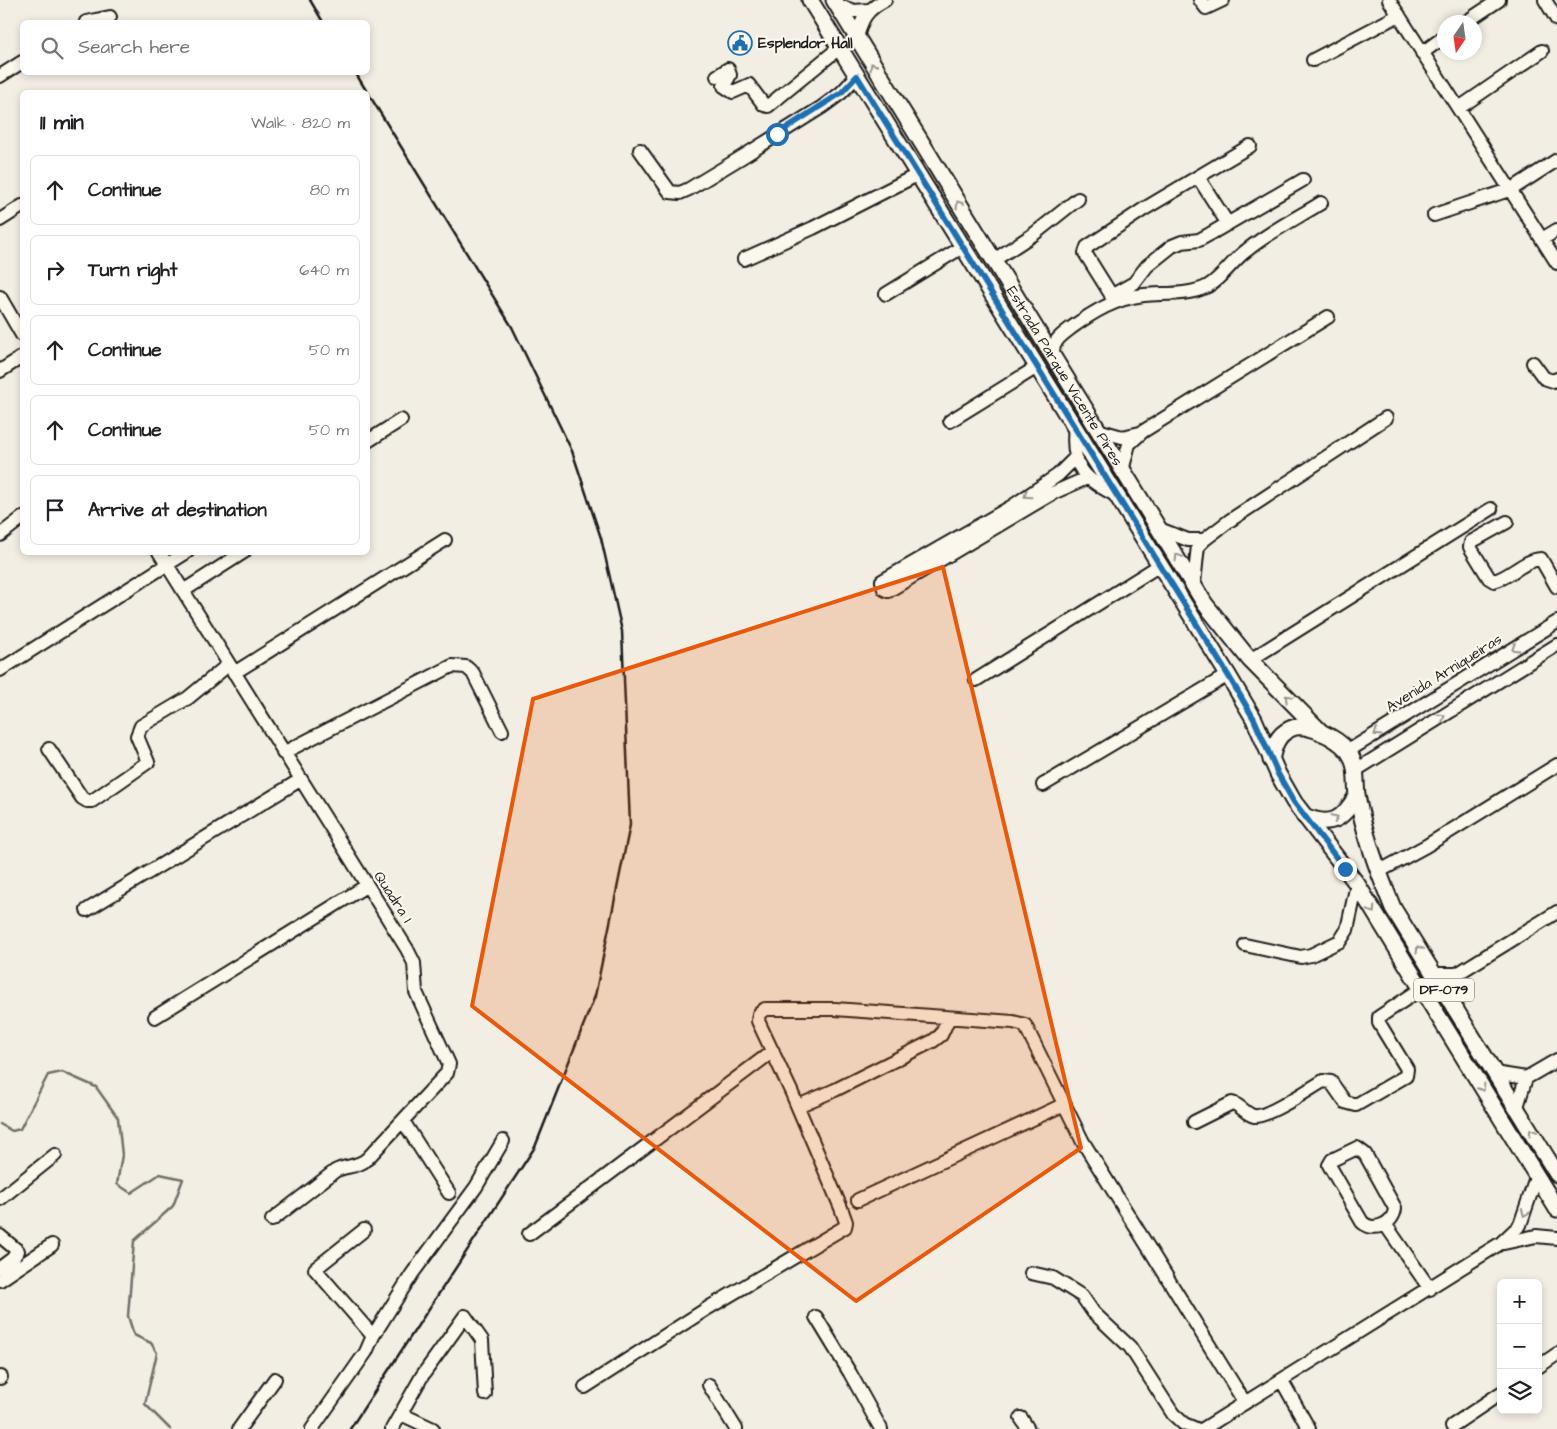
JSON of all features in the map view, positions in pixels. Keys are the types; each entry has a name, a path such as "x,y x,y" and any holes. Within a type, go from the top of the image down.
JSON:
{"main road":[{"name":"Estrada Parque Vicente Pires","path":"810,0 1228,675 1254,719 1271,760"},
{"name":"Estrada Parque Vicente Pires","path":"835,2 1221,626 1250,660 1322,733"},
{"path":"972,226 963,246 977,247 984,245"},
{"path":"1271,760 1278,738 1287,730 1296,726 1310,727 1348,751"},
{"name":"DF-079","path":"1348,751 1356,770 1357,795 1378,872 1393,908 1557,1174"},
{"name":"DF-079","path":"1271,760 1287,791 1304,816 1357,884 1557,1209"},
{"path":"1304,816 1319,822 1338,818 1345,813 1357,795"}],"street":[{"path":"835,2 854,11 868,10 885,0"},
{"path":"1200,0 1206,8 1217,4"},
{"path":"1389,0 1512,189 1557,263"},
{"path":"1476,15 1499,0"},
{"path":"1544,0 1557,20"},
{"path":"857,40 860,24 868,10"},
{"path":"1313,60 1399,15"},
{"path":"94,20 110,16"},
{"path":"1422,53 1437,42"},
{"path":"716,76 728,69 730,75 724,86 733,92 749,86 764,105 768,106 839,48"},
{"path":"1459,108 1542,51"},
{"path":"0,76 20,63"},
{"path":"640,150 670,192 680,193 712,176 822,107 841,93 857,76"},
{"path":"1113,299 1085,253 1087,247 1144,209 1250,146"},
{"path":"1434,215 1512,189 1557,160"},
{"path":"744,259 813,228 919,174"},
{"path":"1198,177 1228,224"},
{"path":"1054,354 1053,345 1064,333 1113,299 1134,282 1147,266 1172,246 1182,242 1199,240 1303,180"},
{"path":"994,260 1034,234 1078,199"},
{"path":"1113,299 1166,294 1206,287 1226,273 1247,250 1321,203"},
{"path":"0,220 20,207"},
{"path":"1542,239 1557,230"},
{"path":"886,294 963,246"},
{"path":"0,297 20,332"},
{"path":"1123,467 1129,444 1142,432 1328,317"},
{"path":"1037,331 1051,336 1064,333"},
{"path":"0,371 20,358"},
{"path":"1533,363 1544,378 1553,381 1557,379"},
{"path":"950,421 1037,366"},
{"path":"1194,584 1196,554 1198,546 1204,540 1229,521 1386,418"},
{"path":"370,440 401,420"},
{"path":"1075,427 1073,442 1075,458 1086,478 1119,497"},
{"path":"1101,431 1122,437 1142,432"},
{"path":"1049,488 1075,458"},
{"path":"960,543 882,581 884,589 888,591 960,543 1049,488 1086,478"},
{"path":"1250,660 1490,509"},
{"path":"0,535 20,520"},
{"path":"1507,522 1471,542 1470,547 1489,578 1494,581 1501,580 1533,560 1541,559 1557,587"},
{"path":"1162,530 1188,540 1204,540"},
{"path":"49,749 82,798 87,802 92,801 148,760 137,736 139,729 231,669 445,540"},
{"name":"Quadra 1","path":"161,555 412,957 416,992 449,1064 447,1073 362,1164 340,1168 272,1220"},
{"path":"0,670 182,555"},
{"path":"183,591 239,555"},
{"path":"976,680 1160,566"},
{"name":"Avenida Arniqueiras","path":"1348,751 1557,622"},
{"path":"1356,770 1557,645"},
{"path":"283,753 452,666 466,667 473,673 502,731"},
{"path":"1043,785 1228,675"},
{"path":"1378,872 1426,846 1557,765"},
{"path":"87,910 300,780"},
{"path":"1245,945 1301,957 1311,955 1340,941 1347,930 1357,884"},
{"path":"155,1017 366,886"},
{"path":"1433,974 1457,974 1557,912"},
{"path":"1449,996 1457,974"},
{"path":"1194,1122 1232,1103 1240,1106 1248,1114 1260,1116 1323,1081 1331,1082 1345,1102 1356,1105 1406,1076 1407,1069 1379,1023 1379,1018 1420,988"},
{"path":"585,1387 708,1308 846,1226 841,1208 798,1106 758,1021 759,1014 765,1009 835,1009 1012,1022 1025,1025 1087,1148 1245,1403"},
{"path":"798,1106 835,1090 933,1041 941,1036 949,1018"},
{"path":"529,1234 773,1051"},
{"path":"1494,1073 1526,1078 1557,1060"},
{"path":"1517,1107 1526,1078"},
{"path":"858,1200 1065,1104"},
{"path":"403,1121 449,1193"},
{"path":"312,1429 366,1352 373,1336 412,1274 476,1187 503,1141"},
{"path":"1357,1148 1364,1154 1395,1208 1393,1217 1385,1224 1371,1228 1362,1222 1331,1171 1329,1165 1332,1160 1357,1148"},
{"path":"0,1199 55,1155"},
{"path":"1203,1429 1501,1243 1520,1224 1536,1175"},
{"path":"1385,1224 1430,1289"},
{"path":"364,1230 314,1269 373,1336"},
{"path":"0,1236 15,1246 18,1251 12,1259 0,1268"},
{"path":"1501,1243 1536,1236 1557,1238"},
{"path":"0,1280 52,1244"},
{"path":"1031,1273 1053,1278 1082,1296 1093,1312 1130,1347 1173,1414 1184,1424 1196,1429"},
{"path":"392,1429 422,1376 465,1316 482,1340 485,1394"},
{"path":"816,1317 850,1372 881,1429"},
{"path":"1542,1364 1557,1354"},
{"path":"239,1429 275,1379"},
{"path":"1282,1381 1310,1429"},
{"path":"709,1385 736,1429"},
{"path":"1452,1426 1497,1396"},
{"path":"401,1414 433,1429"}],"highlighted area":[{"path":"943,567 1081,1148 856,1301 472,1006 533,699"}],"waterway":[{"path":"0,1124 12,1131 20,1129 48,1075 62,1072 96,1087 118,1118 122,1155 117,1184 131,1193 160,1174 183,1179 173,1206 134,1241 128,1316 134,1335 151,1343 157,1353 145,1404 170,1429"}],"railway":[{"path":"310,0 322,20"},
{"path":"357,75 366,90"},
{"path":"350,1429 535,1147 595,996 630,825 622,631 601,538 572,451 512,327 370,96"}],"place":[{"name":"Esplendor Hall","path":"740,43"}],"route":[{"path":"777,134 822,107 841,93 857,76 943,211 1228,675 1254,719 1278,774 1294,802 1345,869"}]}
